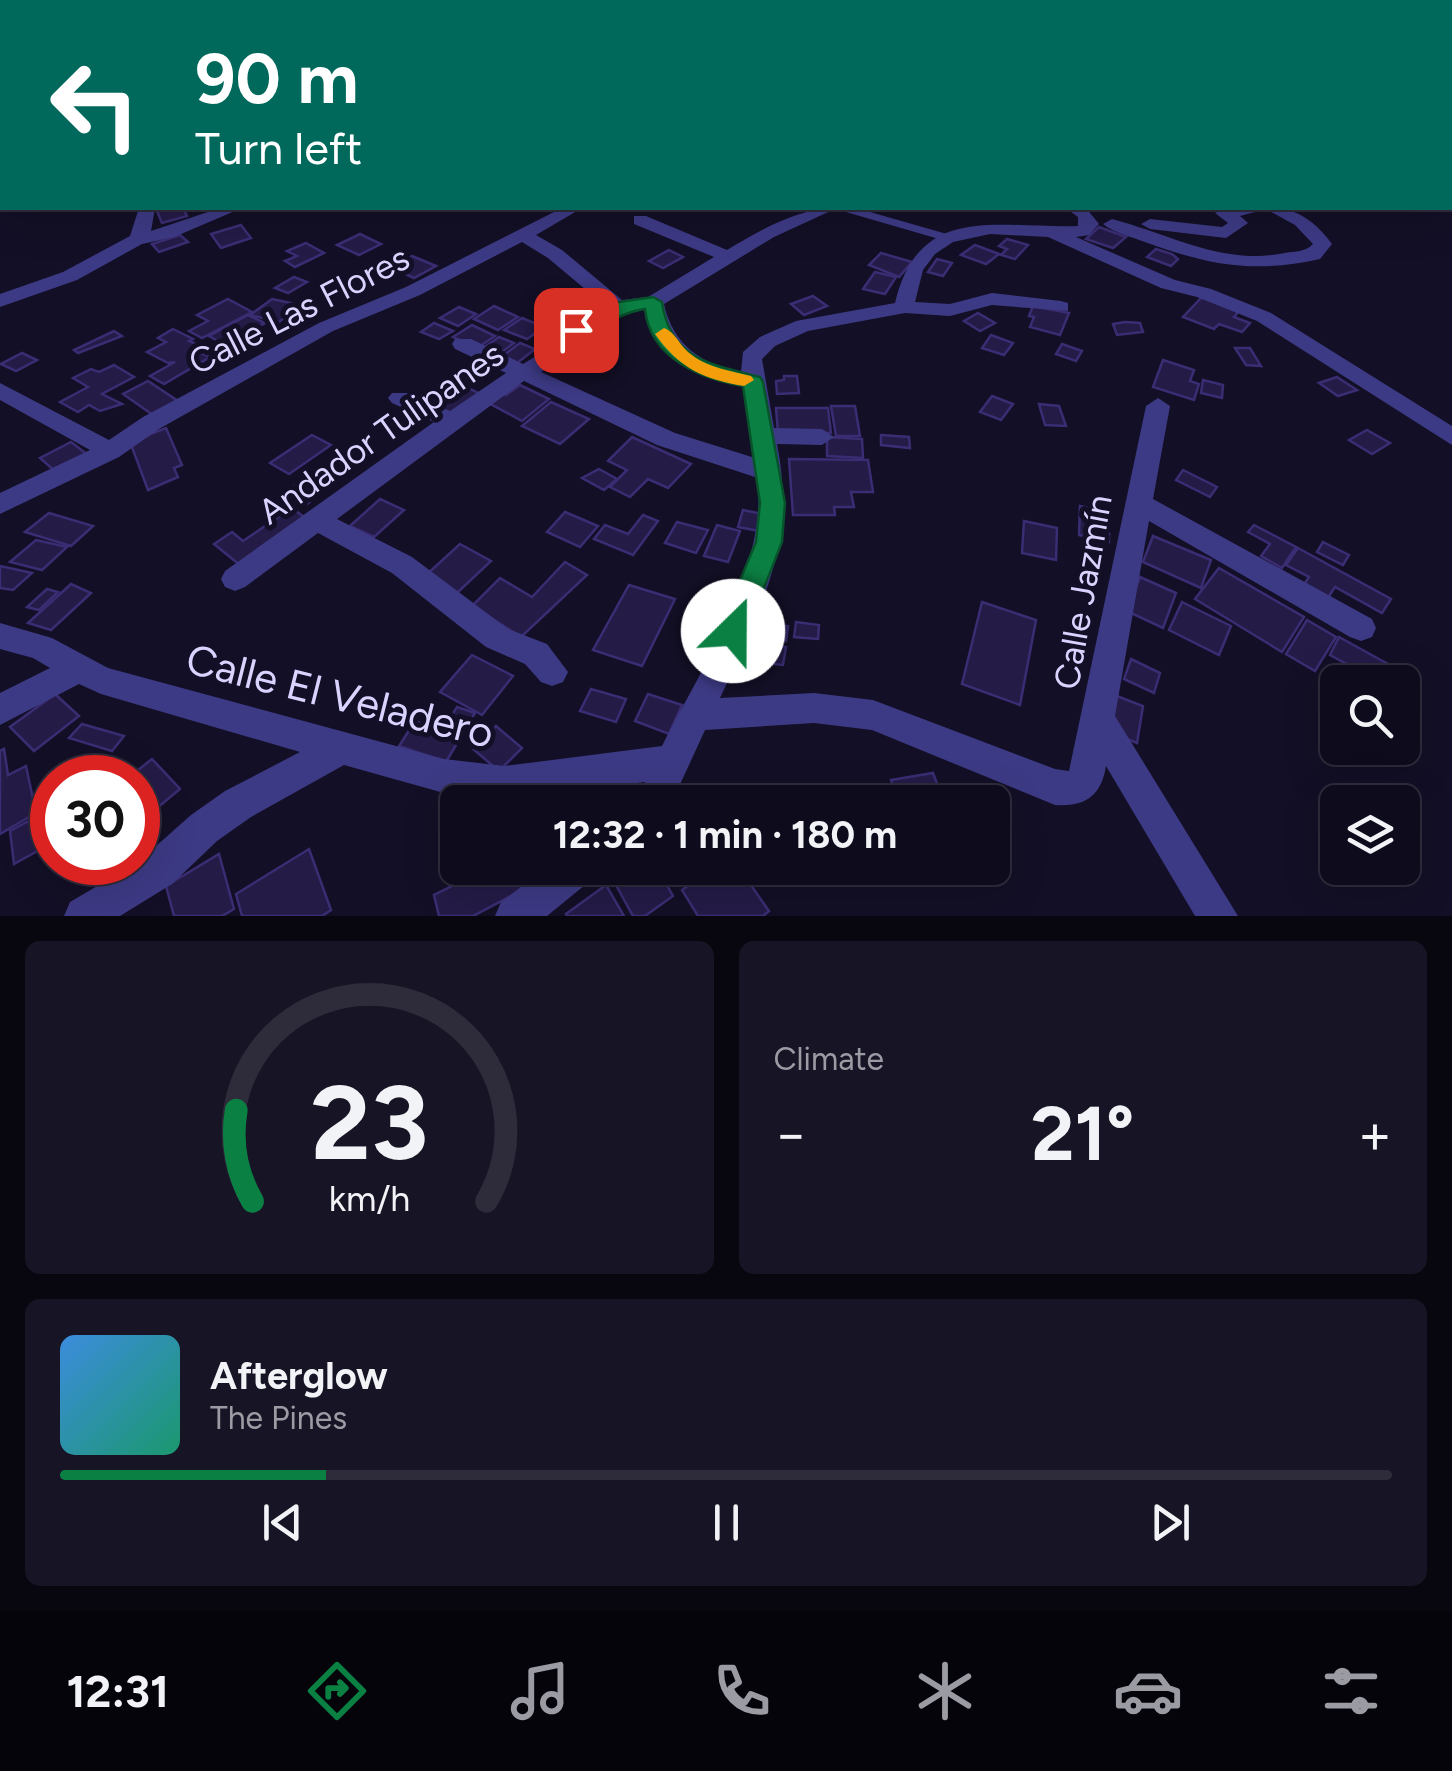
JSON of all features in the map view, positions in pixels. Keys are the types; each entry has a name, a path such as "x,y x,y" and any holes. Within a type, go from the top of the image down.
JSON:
{"street":[{"path":"136,240 144,228 148,210"},
{"path":"0,301 70,276 136,240 168,233 229,210"},
{"name":"Calle Las Flores","path":"110,451 151,423 310,336 570,210"},
{"name":"Andador Tulipanes","path":"236,579 507,381 550,358 596,316 618,306 653,302 768,233 824,210"},
{"path":"848,210 946,236 988,229 1055,234 1083,231 1092,218"},
{"path":"1092,218 1226,232 1239,223 1224,212 1241,210"},
{"path":"1092,218 1221,260 1263,264 1287,256 1313,254 1323,244 1310,228 1281,210"},
{"path":"640,220 727,256"},
{"path":"1055,234 1168,284 1204,293 1264,317 1452,436"},
{"path":"524,235 555,254 618,306"},
{"path":"904,307 913,270 946,236"},
{"path":"661,785 746,603 769,542 772,503 752,382 752,357 768,338 794,326 887,314 904,307 950,310 992,299 1061,306"},
{"path":"653,302 656,322 680,355 712,374 752,382"},
{"path":"464,344 666,439 769,472"},
{"path":"0,390 110,451"},
{"path":"400,398 453,422"},
{"name":"Calle Jazmín","path":"693,715 814,708 873,714 1055,786 1076,788 1086,776 1158,406"},
{"path":"762,436 822,437"},
{"path":"0,504 110,451"},
{"path":"1137,502 1361,628"},
{"path":"316,520 402,565 496,638 536,654 552,672"},
{"name":"Calle El Veladero","path":"0,636 40,647 78,669 176,702 474,782 548,778 670,762"},
{"path":"0,710 78,669"},
{"path":"1098,717 1218,916"},
{"path":"84,916 158,870 204,828 238,804 343,747"},
{"path":"515,916 554,885"}],"building":[{"path":"184,210 187,216 162,223 157,211"},
{"path":"241,225 251,238 221,248 211,234"},
{"path":"1099,227 1126,237 1113,248 1086,239"},
{"path":"360,234 381,244 359,255 337,245"},
{"path":"180,235 188,242 159,252 152,244"},
{"path":"1007,239 1028,245 1015,259 1001,255 1007,249 999,246"},
{"path":"306,243 324,253 295,267 285,261 297,256 287,251"},
{"path":"975,245 999,254 986,264 961,255"},
{"path":"1156,249 1178,259 1171,266 1147,257"},
{"path":"669,250 683,257 663,268 649,261"},
{"path":"881,253 912,262 899,277 869,265"},
{"path":"412,256 436,266 414,278 390,267"},
{"path":"937,259 952,263 943,276 928,272"},
{"path":"875,272 896,277 885,294 863,289"},
{"path":"294,277 307,282 288,293 275,288"},
{"path":"813,296 827,306 804,315 791,304"},
{"path":"1203,296 1240,310 1234,317 1250,323 1242,332 1219,324 1214,329 1183,317"},
{"path":"228,299 252,312 202,338 189,331 208,321 197,315"},
{"path":"272,299 298,307 279,322 250,315"},
{"path":"494,306 518,317 498,330 474,319"},
{"path":"1033,306 1069,313 1060,335 1030,327"},
{"path":"459,307 476,314 458,326 440,318"},
{"path":"978,313 995,323 980,331 964,321"},
{"path":"248,315 265,323 225,345 209,336"},
{"path":"522,318 544,327 527,339 504,330"},
{"path":"434,323 453,331 439,339 421,332"},
{"path":"1140,323 1143,332 1117,335 1113,324"},
{"path":"472,325 495,336 477,348 453,337"},
{"path":"173,329 193,339 189,341 199,345 193,349 210,357 164,384 150,376 175,362 168,363 147,352 166,342 158,338"},
{"path":"114,331 122,336 78,353 74,350"},
{"path":"991,335 1013,343 1004,355 982,348"},
{"path":"499,337 514,343 495,357 480,350"},
{"path":"520,343 535,349 517,363 501,357"},
{"path":"1062,344 1082,351 1076,361 1056,354"},
{"path":"1235,348 1250,348 1261,366 1246,365"},
{"path":"22,353 37,360 16,371 1,364"},
{"path":"1163,360 1194,370 1190,381 1199,384 1194,400 1153,387"},
{"path":"114,365 134,377 102,394 122,404 100,411 89,405 78,412 60,402 88,387 73,378 91,369 99,372"},
{"path":"784,376 797,376 799,393 777,394 776,381 784,380"},
{"path":"1337,377 1357,390 1338,396 1319,383"},
{"path":"1203,380 1223,385 1222,398 1201,393"},
{"path":"148,381 178,401 153,415 123,394"},
{"path":"455,381 482,395 450,418 422,403"},
{"path":"520,385 549,399 522,421 485,401 499,391 506,395"},
{"path":"992,396 1013,404 1001,420 980,412"},
{"path":"551,402 589,419 560,444 522,426"},
{"path":"1039,404 1059,406 1066,426 1045,425"},
{"path":"831,406 855,406 860,436 836,436"},
{"path":"776,408 828,408 831,433 778,433"},
{"path":"166,428 182,465 174,468 178,477 148,490 130,442"},
{"path":"1367,430 1390,443 1372,454 1349,440"},
{"path":"312,435 331,445 289,474 270,463"},
{"path":"881,435 909,437 910,448 881,445"},
{"path":"632,437 691,464 668,488 648,479 630,497 610,487 627,470 608,461"},
{"path":"827,437 862,439 863,458 827,456"},
{"path":"71,442 88,455 57,473 40,458"},
{"path":"789,459 868,460 873,492 851,492 854,507 834,507 835,515 793,515"},
{"path":"316,468 339,478 307,504 284,494"},
{"path":"599,469 617,479 604,490 582,478"},
{"path":"1183,470 1217,487 1210,497 1176,480"},
{"path":"380,499 404,510 374,537 350,526"},
{"path":"1080,506 1109,512 1109,542 1079,535"},
{"path":"292,508 308,520 241,566 214,544 232,532 243,541"},
{"path":"743,510 763,514 759,531 738,527"},
{"path":"565,512 598,526 580,547 547,532"},
{"path":"49,513 93,526 71,546 25,532"},
{"path":"643,515 658,521 633,555 594,539 605,525 628,534"},
{"path":"1024,521 1057,528 1056,560 1022,553"},
{"path":"677,522 708,530 696,553 665,543"},
{"path":"717,525 740,531 728,562 704,556"},
{"path":"1254,525 1296,547 1282,568 1261,556 1270,544 1248,532"},
{"path":"1153,536 1211,560 1201,588 1143,562"},
{"path":"36,540 67,547 42,570 10,562"},
{"path":"1323,542 1349,555 1343,565 1317,552"},
{"path":"460,544 491,561 457,593 426,575"},
{"path":"1298,548 1391,599 1382,613 1335,587 1327,599 1303,586 1309,577 1286,565"},
{"path":"565,562 587,575 521,637 472,606 500,578 532,597"},
{"path":"0,566 32,573 13,590 0,588"},
{"path":"1219,568 1304,617 1282,652 1195,599"},
{"path":"1140,577 1176,593 1163,628 1127,611"},
{"path":"71,584 91,593 51,630 28,623"},
{"path":"629,585 675,599 642,666 593,650"},
{"path":"47,589 58,592 39,610 27,607"},
{"path":"982,602 1036,620 1020,705 962,684"},
{"path":"1182,602 1231,626 1219,655 1169,630"},
{"path":"1307,620 1336,637 1315,671 1286,654"},
{"path":"796,622 819,625 818,639 794,637"},
{"path":"762,623 788,626 786,641 770,639 770,645 786,647 783,665 756,662"},
{"path":"1339,637 1388,664 1349,665 1330,655"},
{"path":"472,655 513,676 482,715 440,692"},
{"path":"1131,659 1160,673 1154,693 1124,679"},
{"path":"591,689 626,699 616,722 580,711"},
{"path":"55,694 79,716 34,751 10,727"},
{"path":"648,694 682,705 669,734 635,721"},
{"path":"1114,695 1143,706 1137,743 1107,731"},
{"path":"457,707 475,713 446,762 399,746 415,721 442,731"},
{"path":"82,724 124,736 112,751 69,738"},
{"path":"496,726 522,748 499,771 473,749"},
{"path":"4,749 8,775 26,766 30,816 0,834 0,751"},
{"path":"160,768 180,789 160,806"},
{"path":"933,773 938,785 893,785 891,780"},
{"path":"30,820 30,855 14,864 10,831"},
{"path":"309,849 331,910 322,916 242,916 236,894"},
{"path":"219,854 234,909 222,916 174,916 166,886"},
{"path":"454,885 528,887 473,916 439,916 434,895"},
{"path":"606,885 624,916 567,916"},
{"path":"616,885 667,885 673,896 645,916 633,916"},
{"path":"689,885 751,885 769,911 763,916 698,916 682,890"}],"slow traffic":[{"path":"664,334 680,355 712,374 744,380"}],"route":[{"path":"576,330 618,306 653,302 656,322 680,355 712,374 752,382 772,503 769,542 733,631"}]}
